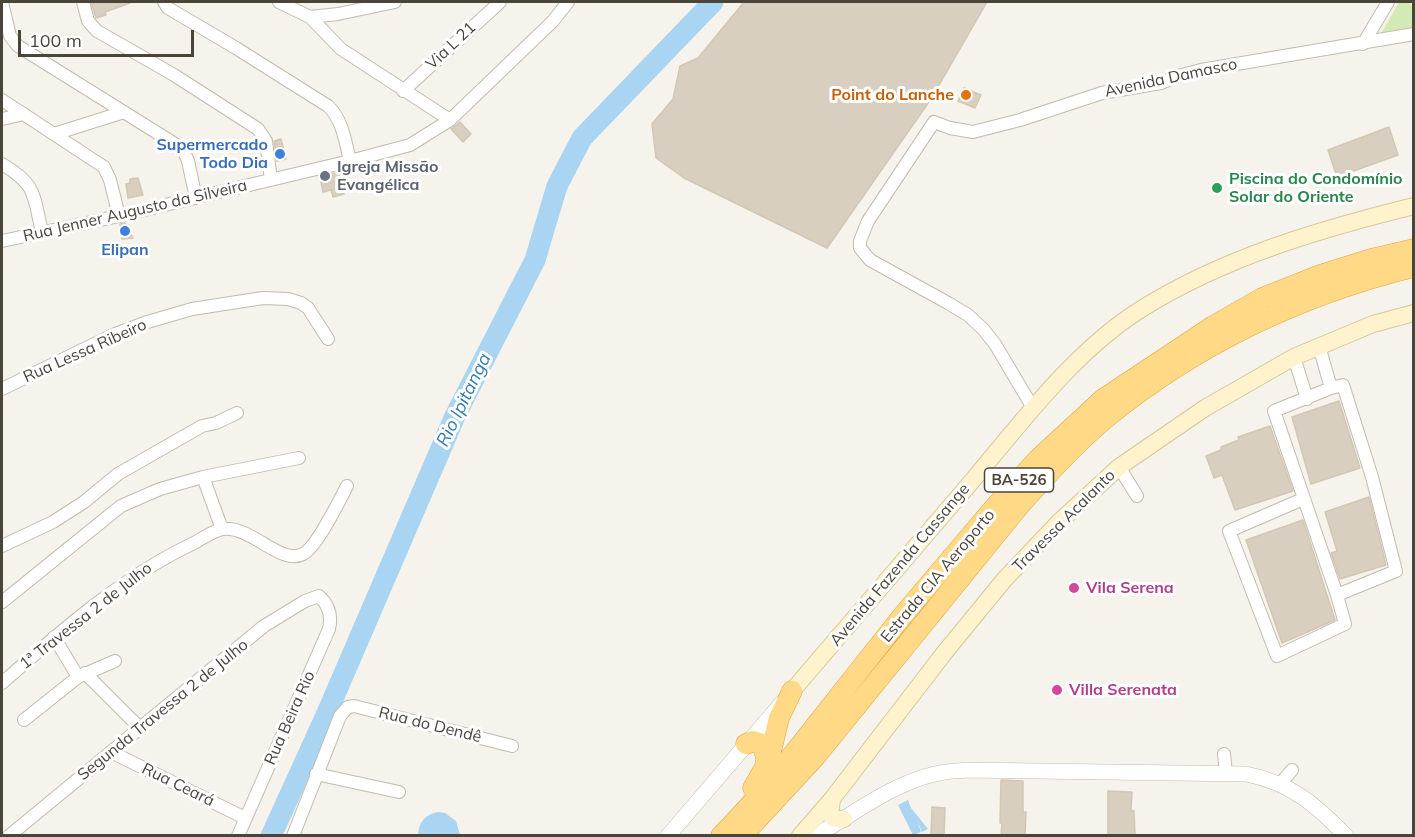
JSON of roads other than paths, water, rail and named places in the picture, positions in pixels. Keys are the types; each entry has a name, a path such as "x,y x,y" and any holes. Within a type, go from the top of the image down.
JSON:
{"highway":[{"name":"Estrada CIA Aeroporto","path":"729,834 904,614 999,502 1038,459 1103,399 1213,326 1262,298 1320,275 1413,249"},
{"name":"Estrada CIA Aeroporto","path":"729,834 816,756 1020,505 1052,469 1105,419 1176,366 1248,326 1350,284 1413,267"},
{"path":"729,834 773,750 779,718 792,691"},
{"path":"746,744 753,741 762,744 766,757 765,767"}],"main road":[{"name":"Avenida Fazenda Cassange","path":"792,691 1034,408 1081,357 1124,321 1173,291 1246,256 1413,206"},
{"name":"Travessa Acalanto","path":"800,836 832,799 945,652 1004,580 1059,522 1119,467 1205,408 1294,357 1373,324 1413,314"},
{"path":"832,799 830,815 835,819 844,819"}],"street":[{"path":"2,2 10,36 18,46 183,148 196,198"},
{"path":"83,2 88,21 97,31 174,75 258,129 266,141 272,180"},
{"path":"164,2 168,8 328,106 341,124 350,161"},
{"path":"279,2 310,17 341,49 450,120"},
{"path":"310,17 338,15 395,2"},
{"name":"Via L 21","path":"403,91 500,2"},
{"name":"Rua Jenner Augusto da Silveira","path":"2,241 196,198 411,145 450,120 552,21 568,2"},
{"path":"1363,44 1388,2"},
{"name":"Avenida Damasco","path":"1034,408 995,345 968,315 870,260 860,248 865,227 934,122 950,128 973,132 1020,120 1114,90 1161,83 1178,75 1413,34"},
{"path":"2,100 98,163 108,172 119,216"},
{"path":"54,134 124,112"},
{"path":"2,119 24,114"},
{"path":"2,164 31,187 42,232"},
{"name":"Rua Lessa Ribeiro","path":"2,389 115,334 144,323 192,309 263,298 288,299 301,303 308,308 328,339"},
{"path":"1319,346 1331,388"},
{"path":"1294,357 1307,399"},
{"path":"1303,499 1229,531 1277,656 1345,624 1274,411 1343,385 1372,477 1396,570 1336,595"},
{"path":"2,546 52,522 84,502 118,474 202,426 216,423 237,413"},
{"path":"2,602 121,506 160,489 203,477 299,458"},
{"path":"1119,467 1137,496"},
{"path":"203,477 222,529 251,535 287,556 297,557 305,554 328,524 347,486"},
{"name":"1ª Travessa 2 de Julho","path":"2,683 54,637 144,569 222,529"},
{"name":"Segunda Travessa 2 de Julho","path":"9,836 264,626 314,596 323,599"},
{"name":"Rua Beira Rio","path":"238,836 329,629 331,616 323,599"},
{"path":"54,637 81,675 141,729"},
{"path":"24,720 81,675 115,661"},
{"name":"Avenida Fazenda Cassange","path":"668,836 792,691"},
{"name":"Rua do Dendê","path":"316,774 340,716 348,707 354,706 512,746"},
{"name":"Rua Ceará","path":"111,752 245,818"},
{"path":"1224,754 1226,773"},
{"path":"815,836 877,798 909,782 947,772 968,770 1185,778 1226,773 1256,776 1316,806 1346,836"},
{"path":"1287,791 1292,770"},
{"path":"293,836 316,774 399,792"}],"water":[{"path":"908,800 911,808 928,829 922,832 917,820 921,832 913,835 898,805"},
{"path":"439,812 445,813 456,821 460,835 418,835 424,819"}],"waterway":[{"name":"Rio Ipitanga","path":"271,836 327,713 455,416 535,260 557,186 582,138 713,2"}],"place":[{"name":"Point do Lanche","path":"966,95"},
{"name":"Supermercado Todo Dia","path":"280,154"},
{"name":"Igreja Missão Evangélica","path":"325,176"},
{"name":"Piscina do Condomínio Solar do Oriente","path":"1217,188"},
{"name":"Elipan","path":"125,231"},
{"name":"Vila Serena","path":"1074,588"},
{"name":"Villa Serenata","path":"1057,690"}]}
